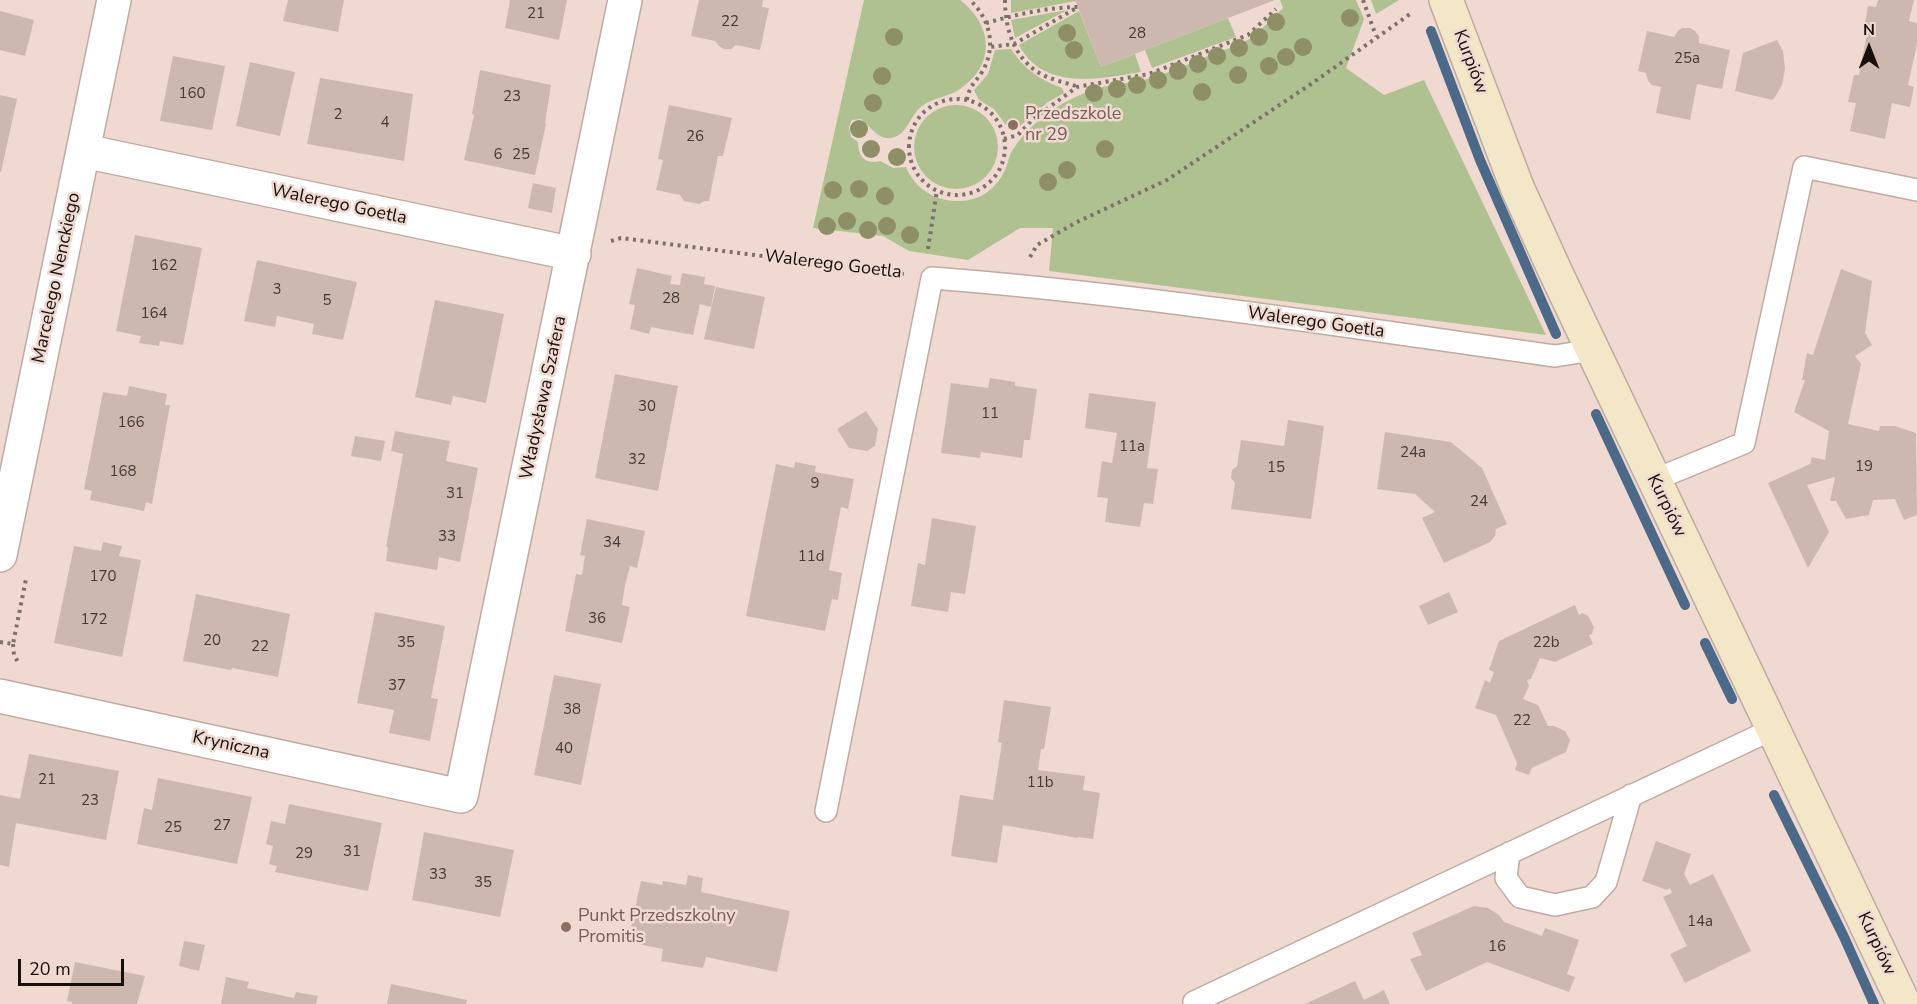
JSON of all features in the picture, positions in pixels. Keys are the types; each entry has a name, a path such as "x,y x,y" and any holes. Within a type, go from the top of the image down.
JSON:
{"street":[{"name":"Marcelego Nenckiego","path":"0,555 114,0"},
{"name":"Władysława Szafera","path":"461,796 625,0"},
{"name":"Kurpiów","path":"1433,4 1592,350 1904,1004"},
{"name":"Walerego Goetla","path":"84,150 574,254"},
{"name":"Kryniczna","path":"0,696 461,796"}],"lane":[{"path":"1654,480 1744,443 1804,167 1917,190"},
{"name":"Walerego Goetla","path":"928,277 1015,284 1217,309 1555,356 1592,350"},
{"path":"826,811 928,277"},
{"path":"1194,1004 1194,1002 1773,729"},
{"path":"1509,853 1506,878 1520,897 1555,905 1592,897 1606,882 1631,795"}],"path":[{"path":"966,100 968,90 988,61 990,47 986,23 980,10 970,0"},
{"path":"1005,0 1006,18 1014,44 1026,62 1037,72 1077,87"},
{"path":"1363,0 1376,36"},
{"path":"1015,284 1037,245 1075,223 1167,180 1311,84 1376,36 1433,4"},
{"path":"986,23 1066,7 1078,7 1014,44 990,47"},
{"path":"1004,139 1018,135 1033,120 1077,87 1149,74 1248,35 1276,9"},
{"path":"966,100 989,111 999,124 1004,139 1002,164 987,184 973,192 956,195 937,190 925,183 915,170 909,155 909,138 916,122 927,109 942,102 966,100"},
{"path":"928,277 937,190"},
{"name":"Walerego Goetla","path":"574,254 621,238 928,277"},
{"path":"0,642 13,644 27,575"}],"green space":[{"path":"864,0 960,0 979,21 986,45 985,57 972,79 960,89 922,106 897,136 882,137 861,119 852,120 849,127 851,137 858,142 863,158 870,162 880,161 893,168 906,167 910,176 923,190 940,198 959,201 982,196 992,188 1001,177 1011,152 1023,136 1045,115 1070,100 1111,85 1156,77 1241,43 1258,32 1283,8 1280,0 1356,0 1364,19 1346,68 1384,95 1424,80 1546,335 1049,271 1053,228 1020,228 968,260 909,251 883,236 813,228"},
{"path":"1011,0 1075,0 1076,1 1011,13"},
{"path":"1371,0 1399,0 1376,14"},
{"path":"1067,10 1015,38 1011,20"},
{"path":"1079,11 1101,67 1135,54 1141,72 1090,79 1073,78 1057,76 1042,70 1029,60 1019,45"},
{"path":"1228,18 1236,37 1152,68 1145,50"},
{"path":"1011,49 1027,68 1062,88 1064,93 1048,102 1014,131 1009,129 994,109 979,100 974,90 988,74 995,50"},
{"path":"956,105 972,108 986,117 995,131 998,147 995,163 986,177 972,186 956,189 940,186 926,177 917,163 914,147 917,131 926,117 940,108"}],"building":[{"path":"288,0 344,0 338,32 283,21"},
{"path":"510,0 567,0 559,40 505,28"},
{"path":"699,0 763,0 762,7 769,8 760,50 736,45 731,49 724,49 715,41 691,36"},
{"path":"1075,0 1275,0 1101,67"},
{"path":"1878,0 1914,0 1909,21 1917,23 1917,44 1908,85 1914,87 1910,107 1892,103 1885,139 1850,131 1856,103 1848,102 1854,75 1859,75 1867,34 1863,33 1868,6 1876,7"},
{"path":"0,11 34,20 25,56 0,50"},
{"path":"1682,28 1695,31 1699,36 1699,43 1730,50 1722,89 1697,84 1690,120 1656,113 1661,87 1652,85 1646,73 1638,71 1647,31 1674,37"},
{"path":"1777,40 1783,51 1785,69 1782,85 1775,97 1772,100 1735,91 1743,53"},
{"path":"173,56 225,66 212,130 160,121"},
{"path":"250,62 295,72 280,136 236,126"},
{"path":"480,70 551,85 546,124 535,175 464,160 474,115 472,114"},
{"path":"320,78 413,94 404,161 307,144"},
{"path":"0,95 17,99 1,172 0,172"},
{"path":"669,105 732,118 723,156 718,156 709,201 699,204 684,201 680,195 656,190 663,160 658,159"},
{"path":"533,183 556,188 552,213 528,208"},
{"path":"135,235 202,248 183,345 160,341 159,346 139,343 141,336 116,331"},
{"path":"257,260 357,282 343,340 312,334 314,324 277,316 275,327 244,321"},
{"path":"637,268 672,276 670,284 680,285 682,273 705,277 704,284 715,286 711,307 700,304 693,335 651,327 649,334 630,329 635,305 629,304"},
{"path":"1841,269 1872,281 1865,333 1872,345 1855,356 1861,364 1848,424 1879,431 1880,426 1895,426 1916,433 1917,515 1904,520 1895,499 1873,500 1869,515 1846,519 1836,501 1830,501 1835,477 1807,485 1829,532 1808,568 1768,483 1810,464 1812,457 1825,460 1829,431 1794,412 1805,380 1802,380 1807,353 1813,355"},
{"path":"716,287 765,297 754,349 704,339"},
{"path":"435,300 504,314 486,403 453,396 451,405 415,397"},
{"path":"615,374 678,386 658,491 595,478"},
{"path":"990,378 1015,382 1015,386 1037,389 1030,440 1024,440 1022,458 981,452 980,458 941,453 951,383 988,388"},
{"path":"129,386 167,394 165,405 170,405 152,504 146,502 144,511 90,500 92,491 84,489 103,392 127,396"},
{"path":"1089,393 1156,402 1147,468 1158,469 1153,504 1144,503 1140,527 1105,522 1108,498 1097,497 1102,461 1112,463 1117,433 1085,428"},
{"path":"866,411 878,429 875,446 867,451 849,448 837,429"},
{"path":"1288,420 1324,426 1311,519 1231,509 1235,483 1231,478 1232,470 1237,466 1241,440 1284,446"},
{"path":"395,431 450,441 446,461 478,468 460,562 439,557 437,570 386,561 388,547 386,547 403,454 391,451"},
{"path":"1385,432 1451,442 1482,468 1507,524 1496,529 1495,536 1490,542 1444,563 1422,518 1435,512 1415,494 1377,489"},
{"path":"355,436 385,441 381,461 351,456"},
{"path":"795,462 816,466 815,472 854,479 848,509 841,507 829,570 842,573 838,600 832,599 825,631 746,616 776,464 794,468"},
{"path":"932,518 976,526 965,594 951,592 948,612 911,606 918,563 925,565"},
{"path":"587,519 645,531 637,568 630,566 625,585 622,605 630,607 622,643 565,631 576,574 582,575 585,556 580,555"},
{"path":"103,542 122,546 119,556 141,560 122,657 54,643 74,546 101,551"},
{"path":"1449,592 1458,612 1428,625 1419,606"},
{"path":"196,594 290,614 278,677 183,661"},
{"path":"1575,605 1579,615 1582,613 1588,616 1594,627 1592,634 1589,635 1593,644 1555,662 1540,658 1531,679 1527,680 1529,686 1523,699 1538,705 1548,726 1565,731 1570,740 1566,752 1532,768 1529,775 1515,770 1517,763 1496,715 1475,708 1485,680 1490,683 1494,672 1489,670 1499,641"},
{"path":"375,612 445,626 431,698 438,699 430,741 389,733 394,710 357,703"},
{"path":"554,675 601,684 581,785 534,775"},
{"path":"1004,700 1051,707 1038,770 1085,776 1083,790 1100,793 1093,839 1003,825 997,863 951,856 960,795 993,800 1002,743 998,742"},
{"path":"29,754 119,771 106,840 16,823 9,867 0,865 0,795 20,799"},
{"path":"158,778 252,797 237,864 137,844 144,808 152,810"},
{"path":"289,804 382,823 368,891 275,872 277,866 269,864 273,846 266,844 271,821 285,824"},
{"path":"424,832 514,850 500,917 412,900"},
{"path":"1656,841 1691,854 1684,874 1690,885 1713,874 1751,951 1685,983 1670,954 1687,946 1663,897 1672,893 1670,888 1667,890 1642,881"},
{"path":"688,875 703,878 701,892 790,911 777,972 706,957 703,968 661,961 663,949 628,942 641,881 662,885 663,881 686,885"},
{"path":"1474,906 1488,908 1499,915 1504,922 1542,936 1545,928 1579,940 1567,974 1575,977 1569,992 1487,962 1426,991 1410,959 1422,955 1412,933"},
{"path":"184,941 205,945 199,971 179,966"},
{"path":"75,962 145,976 137,1004 72,1004 67,1001"},
{"path":"226,977 249,982 247,988 294,998 296,992 318,996 316,1004 221,1004"},
{"path":"1355,981 1364,1000 1384,990 1390,1004 1305,1004"},
{"path":"391,984 467,1000 466,1004 387,1004"}],"waterway":[{"path":"1431,31 1480,160 1556,334"},
{"path":"1596,414 1685,605"},
{"path":"1705,643 1732,699"},
{"path":"1774,795 1844,937 1874,1004"}],"place":[{"name":"Przedszkole nr 29","path":"1013,125"},
{"name":"Punkt Przedszkolny Promitis","path":"566,927"}]}
